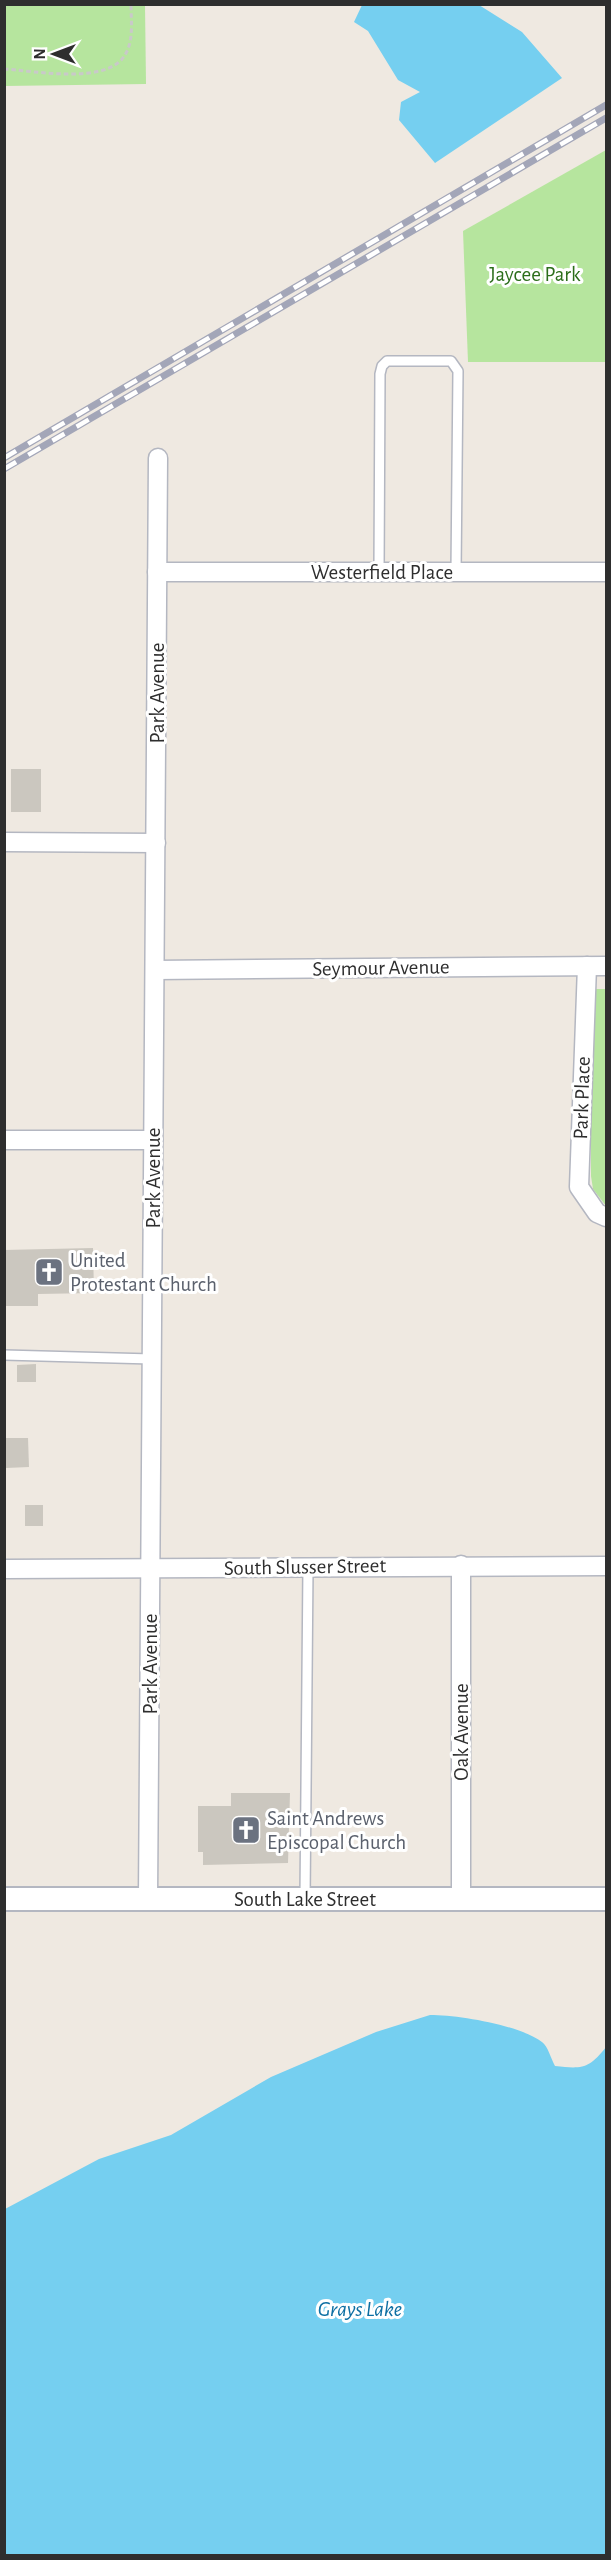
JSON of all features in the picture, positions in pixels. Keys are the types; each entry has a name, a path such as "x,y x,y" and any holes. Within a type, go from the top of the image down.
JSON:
{"street":[{"name":"Park Avenue","path":"148,1899 158,458"},
{"name":"Westerfield Place","path":"157,572 606,572"},
{"path":"4,842 156,843"},
{"name":"Park Place","path":"587,966 579,1187 597,1213 606,1217"},
{"name":"Seymour Avenue","path":"155,970 606,966"},
{"path":"4,1140 153,1140"},
{"name":"Oak Avenue","path":"461,1565 461,1899"},
{"name":"South Slusser Street","path":"4,1569 606,1566"},
{"name":"South Lake Street","path":"4,1899 606,1899"}],"lane":[{"path":"379,572 380,374 382,366 387,361 451,361 455,363 458,371 456,572"},
{"path":"4,1355 152,1359"},
{"path":"305,1899 308,1567"}],"path":[{"path":"4,69 77,74 101,72 113,66 125,56 132,38 131,4"}],"green space":[{"path":"4,5 145,5 146,84 5,86"},
{"name":"Jaycee Park","path":"606,150 606,362 468,362 463,231"},
{"path":"591,989 606,989 606,1206 593,1189 591,1176"}],"water":[{"path":"362,5 479,5 522,32 562,78 435,163 399,120 401,102 420,92 398,80 368,31 354,22"},
{"name":"Grays Lake","path":"430,2015 472,2019 504,2026 532,2036 544,2044 555,2066 584,2066 595,2060 606,2047 606,2555 5,2555 5,2209 99,2159 171,2135 271,2077 376,2032"}],"building":[{"path":"11,769 41,769 41,812 11,812"},
{"name":"United Protestant Church","path":"93,1248 94,1293 38,1294 38,1306 4,1306 4,1250"},
{"path":"36,1364 36,1382 17,1382 17,1365"},
{"path":"6,1438 28,1438 29,1467 6,1468"},
{"path":"25,1505 43,1505 43,1526 25,1526"},
{"name":"Saint Andrews Episcopal Church","path":"231,1793 290,1793 288,1863 203,1865 203,1852 198,1852 198,1806 231,1806"}],"railway":[{"path":"4,458 606,105"},
{"path":"4,469 606,118"}],"place":[{"name":"United Protestant Church","path":"49,1272"},
{"name":"Saint Andrews Episcopal Church","path":"246,1830"}]}
